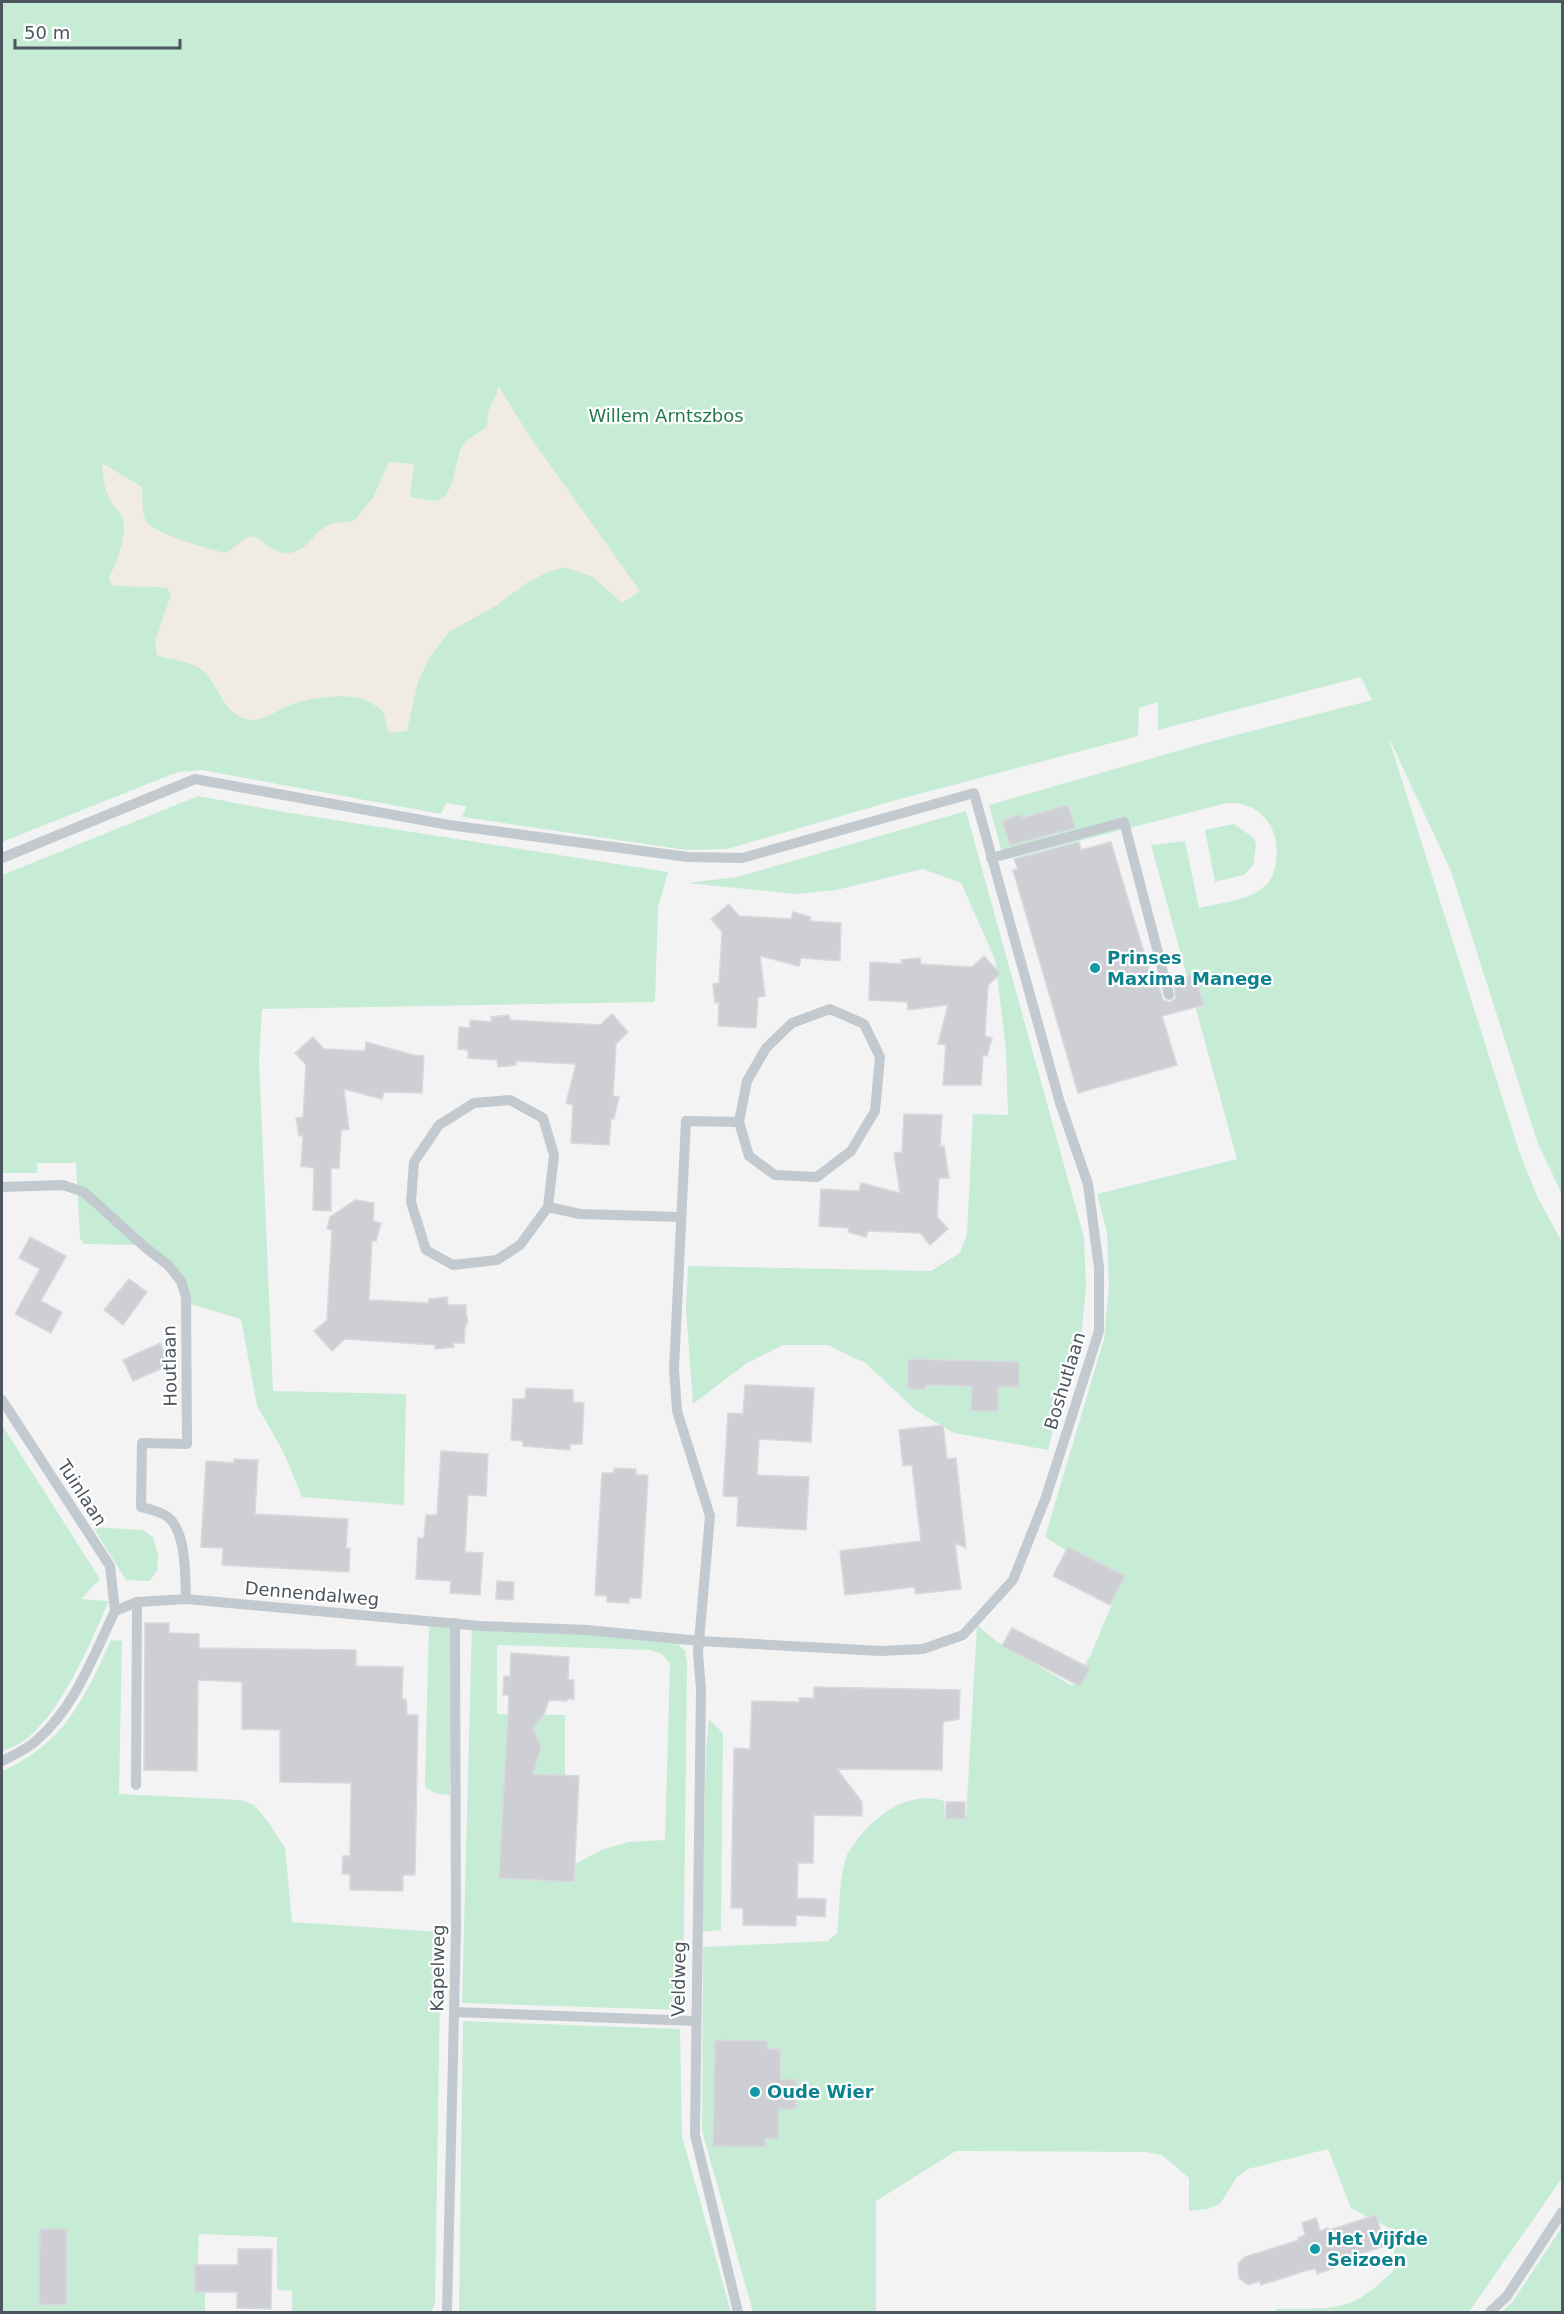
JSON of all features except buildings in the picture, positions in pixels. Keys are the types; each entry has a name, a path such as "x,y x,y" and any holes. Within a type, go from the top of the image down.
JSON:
{"lane":[{"name":"Boshutlaan","path":"2,858 195,779 449,825 688,857 742,858 974,794 1060,1103 1088,1184 1099,1268 1099,1331 1046,1497 1013,1580 963,1635 923,1649 881,1651 700,1641"},
{"path":"991,858 1124,822 1169,995"},
{"path":"830,1009 864,1024 880,1057 875,1111 851,1151 817,1177 775,1175 749,1156 739,1122 747,1081 766,1048 792,1023 830,1009"},
{"path":"510,1100 543,1118 554,1155 548,1207 520,1245 497,1260 453,1264 426,1250 411,1202 414,1162 439,1125 474,1103 510,1100"},
{"name":"Veldweg","path":"738,2313 695,2135 701,1690 698,1653 710,1516 677,1411 674,1369 686,1121 739,1122"},
{"name":"Houtlaan","path":"2,1186 63,1185 84,1192 146,1248 168,1264 181,1281 186,1297 187,1444 142,1443 141,1507 155,1510 169,1518 181,1539 185,1563 186,1599"},
{"path":"548,1207 580,1214 681,1217"},
{"name":"Tuinlaan","path":"2,1400 110,1566 115,1611"},
{"name":"Dennendalweg","path":"115,1611 137,1602 186,1599 454,1623 587,1630 700,1641"},
{"path":"136,1785 137,1602"},
{"path":"2,1761 37,1740 57,1719 76,1689 115,1611"},
{"name":"Kapelweg","path":"447,2313 456,1929 454,1623"},
{"path":"454,2012 695,2021"},
{"path":"1490,2313 1507,2296 1563,2212"}],"green space":[{"name":"Willem Arntszbos","path":"2,2 1562,2 1562,1194 1538,1144 1451,871 1388,736 1519,1151 1537,1196 1562,1242 1562,2178 1469,2312 1276,2312 1276,2309 1330,2307 1351,2302 1370,2291 1396,2268 1391,2229 1351,2208 1328,2149 1248,2169 1237,2177 1220,2204 1207,2209 1189,2211 1189,2178 1162,2155 1146,2152 956,2151 876,2201 876,2312 753,2312 702,2131 703,1947 828,1941 837,1933 841,1884 847,1855 874,1821 884,1813 907,1802 932,1798 944,1801 945,1820 966,1819 977,1625 996,1641 1072,1686 1091,1654 1120,1585 1045,1537 1104,1339 1109,1287 1107,1233 1097,1194 1237,1159 1151,845 1185,841 1199,908 1225,903 1258,891 1271,878 1276,864 1277,849 1272,828 1266,819 1250,807 1227,803 1004,860 989,805 1205,743 1372,700 1361,677 1158,730 1158,702 1139,708 1138,736 893,801 727,849 686,850 462,817 467,806 446,803 441,814 201,770 178,772 2,842"},
{"path":"198,796 284,812 668,872 658,908 655,1002 262,1009 259,1060 273,1391 406,1394 404,1505 302,1497 283,1451 257,1406 241,1319 183,1302 174,1276 138,1245 84,1244 80,1238 76,1163 37,1163 37,1173 2,1173 2,875"},
{"path":"966,811 1084,1237 1086,1287 1081,1338 1048,1450 954,1433 915,1410 867,1364 828,1345 783,1345 747,1363 693,1404 686,1309 688,1266 931,1271 960,1253 967,1234 973,1114 1008,1115 1006,1050 995,959 961,883 923,869 836,890 796,894 687,883 737,877"},
{"path":"1234,824 1254,838 1256,845 1253,865 1244,875 1215,882 1205,830"},
{"path":"2,1425 100,1579 81,1599 109,1601 93,1638 60,1699 34,1733 19,1744 2,1751"},
{"path":"93,1527 143,1530 153,1537 158,1554 157,1571 149,1581 126,1580"},
{"path":"472,1624 676,1642 685,1651 687,1664 683,2010 462,2003","holes":["497,1645 650,1650 662,1654 670,1664 665,1840 628,1842 601,1850 559,1873 565,1845 565,1715 497,1714"]},
{"path":"429,1625 453,1625 450,1795 438,1794 426,1788 425,1782"},
{"path":"111,1640 122,1641 119,1794 241,1800 254,1805 285,1848 292,1922 441,1932 435,2304 431,2312 292,2312 292,2291 277,2290 277,2237 199,2234 197,2286 205,2286 205,2312 2,2312 2,1771 41,1748 70,1718 92,1681"},
{"path":"709,1719 723,1733 721,1930 702,1932 706,1749"},
{"path":"463,2021 680,2029 682,2136 731,2312 459,2312"},
{"path":"1562,2227 1562,2312 1502,2312 1513,2301"}],"sand":[{"path":"499,387 528,434 640,591 622,603 593,577 565,567 528,582 497,605 449,632 429,658 418,682 407,731 389,733 383,711 366,700 346,696 306,700 261,718 251,720 242,718 229,708 210,678 199,668 157,655 155,642 171,594 167,588 112,585 109,578 121,547 124,529 121,514 107,492 102,463 142,487 144,517 151,526 159,531 225,553 246,538 253,536 279,552 294,552 300,550 326,526 354,521 374,496 389,462 414,464 410,497 432,501 444,497 451,485 461,448 469,439 487,427 488,412"}],"place":[{"name":"Prinses Maxima Manege","path":"1095,968"},
{"name":"Oude Wier","path":"755,2092"},
{"name":"Het Vijfde Seizoen","path":"1315,2249"}]}
